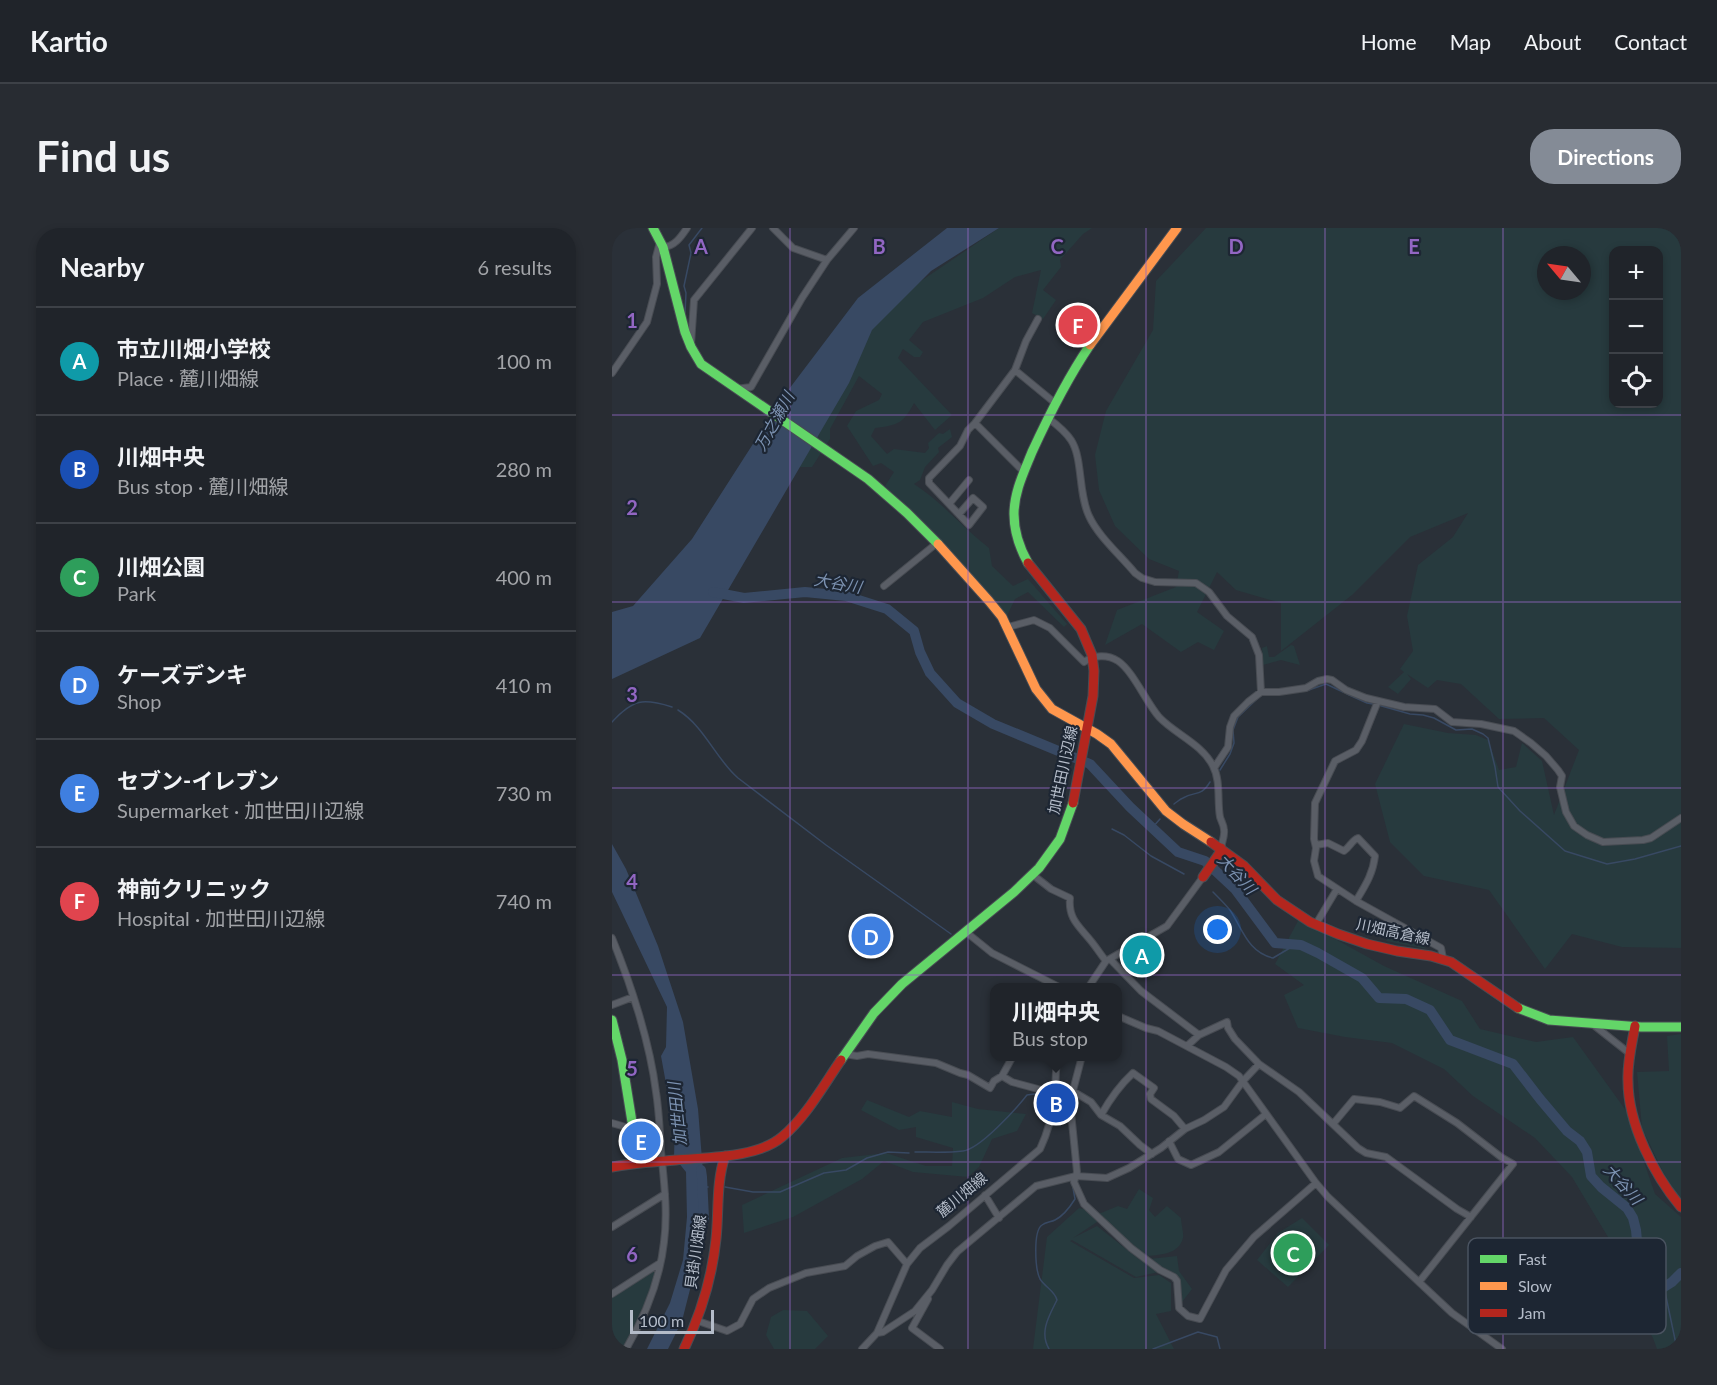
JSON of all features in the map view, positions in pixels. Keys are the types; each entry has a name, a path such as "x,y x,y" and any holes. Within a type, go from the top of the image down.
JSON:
{"street":[{"name":"川畑高倉線","path":"653,228 661,244 685,332 691,347 705,368 879,488 937,543 1000,613 1045,702 1087,732 1105,740 1119,752 1154,798 1169,813 1248,870 1283,905 1316,924 1355,941 1443,958 1517,1008 1549,1020 1681,1027"},
{"path":"612,373 647,322 657,284 656,257 661,244 668,247 677,242 687,228"},
{"path":"691,347 694,300 752,228"},
{"path":"773,228 793,248 827,260"},
{"path":"740,392 751,387 802,298 827,260 854,228"},
{"name":"加世田川辺線","path":"613,1167 725,1156 760,1149 782,1137 799,1120 874,1013 892,994 1033,875 1052,853 1068,821 1078,778 1094,693 1093,656 1080,626 1036,575 1018,545 1014,515 1016,495 1048,418 1071,374 1177,228"},
{"path":"959,514 929,483 928,478 960,446 968,430 1015,370 1026,341 1038,319"},
{"path":"1015,370 1055,403"},
{"path":"1048,418 1063,430 1075,448 1082,493 1094,525 1135,573 1142,578 1169,583 1196,583 1209,592 1227,616 1252,637 1259,655 1261,693"},
{"path":"975,423 1024,472"},
{"path":"949,504 969,480"},
{"path":"884,586 937,543"},
{"path":"1008,627 1034,620 1050,628 1084,662 1093,656 1106,657 1119,662 1160,717 1205,755 1214,768 1218,786 1220,818 1224,830 1220,851 1167,926 1108,960 1091,983"},
{"path":"1214,768 1228,747 1230,727 1238,711 1261,693 1306,688 1326,679 1377,704 1435,709 1452,722 1481,724 1514,731 1531,743 1562,776 1560,787 1566,812 1574,826 1579,831 1603,842 1651,838 1681,818"},
{"path":"1377,704 1356,750 1335,761 1324,781 1316,803 1314,861 1318,876 1356,901 1441,948 1443,958"},
{"path":"1316,845 1328,843 1344,851 1358,838 1375,856 1370,879 1356,901"},
{"path":"1033,875 1051,889 1070,898 1069,907 1076,925 1108,960 1141,991 1199,1035"},
{"path":"1316,924 1337,889"},
{"path":"966,932 992,952 1052,983"},
{"path":"612,938 645,1039 656,1090 660,1137 665,1161 664,1242 661,1263 635,1334 626,1349"},
{"path":"612,1005 633,997"},
{"path":"1122,1018 1158,1031 1239,1076 1316,1183 1341,1210 1452,1313 1468,1325"},
{"path":"612,1020 627,1086 633,1128"},
{"path":"1187,1046 1199,1035 1227,1022 1235,1039 1259,1064 1291,1085 1362,1151 1386,1157 1457,1209 1471,1216"},
{"path":"1591,1023 1629,1053"},
{"path":"1635,1026 1629,1053 1628,1090 1633,1114 1655,1169 1681,1207"},
{"path":"845,1054 857,1056 868,1054 936,1063 968,1075 990,1088 994,1081 1002,1076 1010,1061"},
{"name":"麓川畑線","path":"862,1349 877,1333 907,1264 920,1248 1040,1149 1047,1134 1055,1096 1057,1061"},
{"path":"1081,1061 1070,1102 1077,1172 1074,1182 1084,1204 1131,1248 1160,1270 1174,1277 1177,1281 1179,1308 1188,1316 1200,1319 1226,1270 1254,1237 1316,1183"},
{"path":"940,1349 912,1328 946,1264 957,1252 1036,1186 1076,1176 1107,1178 1152,1154 1185,1129 1224,1107 1259,1064"},
{"path":"1101,1115 1121,1083 1133,1073 1154,1088 1150,1094 1151,1099 1174,1116 1185,1129"},
{"path":"1002,1076 1012,1082 1049,1092 1070,1102"},
{"path":"1074,1092 1091,1102 1101,1115 1120,1126 1152,1154"},
{"path":"1333,1125 1354,1099 1380,1102 1400,1108 1414,1096 1457,1123 1501,1157 1514,1164 1419,1282"},
{"path":"1169,1141 1178,1160 1191,1165 1219,1152 1266,1114"},
{"path":"612,1123 660,1137"},
{"name":"貝掛川畑線","path":"684,1349 698,1321 712,1270 717,1238 719,1181 725,1156"},
{"path":"612,1227 665,1194"},
{"path":"985,1195 999,1218"},
{"path":"698,1321 727,1331 740,1324 753,1299 769,1287 806,1273 845,1266 875,1246 888,1242 907,1264"},
{"path":"612,1294 661,1263"},
{"path":"877,1333 883,1332 915,1311 932,1290"},
{"path":"1481,1334 1502,1349"}],"green space":[{"path":"999,228 1092,228 1083,234 1060,260 1061,267 1043,290 1056,300 1043,319 1032,313 1041,270 1015,277 983,298 923,322 909,340 923,352 920,357 914,357 903,349 898,358 952,415 935,430 914,403 903,419 889,426 875,428 871,436 887,454 894,449 925,453 929,448 928,443 939,433 943,434 950,429 952,437 938,448 939,452 925,467 920,480 914,484 989,548 992,566 1013,586 1028,579 1067,624 1064,627 1028,592 1015,599 1007,616 885,486 894,472 881,463 873,466 847,426 856,411 879,400 882,394 859,376 830,429 830,439 812,467 788,467 865,319"},
{"path":"1206,228 1681,228 1681,948 1622,947 1572,934 1545,969 1489,890 1424,876 1390,842 1375,784 1404,724 1448,733 1476,735 1488,740 1499,770 1516,767 1522,743 1542,761 1554,815 1579,750 1544,718 1499,719 1461,684 1437,680 1428,688 1407,674 1411,679 1398,694 1388,687 1404,672 1400,669 1413,651 1407,616 1418,565 1453,537 1468,513 1410,537 1352,595 1281,651 1281,603 1236,590 1217,572 1197,612 1224,631 1214,650 1198,642 1181,652 1142,624 1105,645 1117,610 1176,587 1179,571 1149,559 1115,526 1099,490 1095,455 1106,411 1153,330 1156,281"},
{"path":"1291,645 1294,646 1300,665 1281,660 1263,665 1262,648 1267,646 1269,657 1274,657"},
{"path":"1299,919 1384,966 1462,1001 1480,1029 1536,1042 1573,1037 1627,1112 1655,1194 1681,1217 1681,1349 1657,1349 1651,1334 1666,1334 1666,1238 1608,1238 1572,1177 1535,1138 1473,1096 1444,1069 1392,1043 1298,1028 1284,995 1304,985 1275,964"},
{"path":"1393,926 1427,949 1386,941"},
{"path":"1681,1034 1681,1201 1663,1172 1642,1128 1637,1072 1669,1071 1667,1036"},
{"path":"867,1100 909,1117 920,1111 952,1117 952,1102 978,1109 1026,1114 1017,1131 992,1139 979,1167 968,1177 913,1172 884,1161 862,1179 793,1217 744,1233 742,1205 842,1158 886,1153 926,1166 952,1166 953,1148 916,1137 916,1127 899,1130 861,1110"},
{"path":"1139,1189 1153,1198 1149,1210 1155,1217 1167,1206 1181,1218 1183,1238 1181,1244 1173,1251 1145,1256 1103,1218 1073,1238 1097,1226 1140,1260 1177,1256 1179,1271 1192,1289 1182,1302 1179,1277 1168,1270 1136,1277 1072,1240 1070,1241 1134,1278 1159,1275 1171,1283 1171,1311 1156,1314 1174,1349 1033,1349 1047,1237 1079,1208 1101,1213 1118,1206 1127,1209"},
{"path":"1302,1218 1329,1245 1288,1287 1257,1260 1278,1233"},
{"path":"654,1271 656,1272 645,1302 627,1340 622,1349 612,1349 612,1297"},
{"path":"783,1310 807,1311 828,1336 815,1349 774,1349 766,1335 771,1317"}],"water":[{"name":"万之瀬川","path":"947,228 999,228 931,271 872,330 849,383 700,638 612,679 612,612 633,606 692,539 783,397 858,298"},
{"path":"612,844 626,869 658,946 683,1022 698,1109 703,1172 699,1254 682,1321 668,1349 647,1349 670,1303 683,1260 687,1217 686,1172 674,1157 676,1088 667,1089 661,1056 666,1047 667,1007 612,892"}],"waterway":[{"path":"685,313 684,286 691,253 689,245 702,228"},
{"name":"大谷川","path":"713,592 744,598 805,592 846,596 887,609 914,631 920,652 930,673 957,703 993,724 1090,764 1130,807 1178,852 1205,861 1235,889 1275,943 1301,945 1318,953 1362,978 1379,998 1406,999 1430,1010 1450,1040 1513,1064 1567,1131 1580,1141 1587,1152 1591,1176 1627,1208 1633,1218 1637,1238"},
{"path":"1306,691 1326,684 1343,692"},
{"path":"1347,694 1373,704"},
{"path":"1220,770 1234,743 1233,730 1238,717 1258,698"},
{"path":"612,722 619,714 639,702 653,702 672,707"},
{"path":"1378,705 1434,718 1456,730 1472,729 1483,734 1488,738 1498,787 1520,811 1565,851 1607,864 1681,846"},
{"path":"678,710 696,725 738,778 826,845 951,934"},
{"path":"1174,804 1187,796 1201,792 1210,782"},
{"path":"1152,828 1160,819"},
{"path":"1112,829 1124,835 1151,856 1184,874"},
{"path":"1213,892 1230,910 1247,939 1258,951 1273,958 1295,945"},
{"path":"915,1152 951,1152 970,1149 997,1128 1027,1095 1044,1096"},
{"path":"1060,1102 1069,1117 1072,1148"},
{"path":"725,1187 753,1192 780,1192 824,1173 846,1170 867,1158 888,1152 909,1153"},
{"name":"加世田川","path":"697,1247 704,1218 701,1170"},
{"path":"1049,1349 1045,1330 1057,1300 1038,1274 1036,1242 1042,1225 1061,1216 1075,1199 1072,1182"},
{"name":"加世田川","path":"703,1187 708,1187"},
{"name":"大谷川","path":"1666,1286 1681,1273"},
{"path":"1666,1297 1677,1349"},
{"path":"1153,1349 1198,1332 1217,1337 1220,1349"}],"traffic: fast":[{"path":"653,228 663,247 685,332 701,364 868,479 938,544"},
{"path":"1028,563 1015,527 1014,506 1018,490 1032,452 1052,411 1090,345"},
{"path":"841,1060 874,1013 902,984 1014,892 1039,868 1060,839 1073,803"},
{"path":"1518,1008 1549,1020 1641,1027 1681,1027"},
{"path":"612,1020 622,1060 633,1128"}],"traffic: slow":[{"path":"1090,345 1177,228"},
{"path":"938,544 1002,617 1036,689 1052,709 1111,744 1166,811 1211,842"}],"traffic: jam":[{"path":"1028,563 1081,629 1092,655 1093,696 1073,803"},
{"path":"1211,842 1244,866 1277,900 1310,922 1367,944 1451,962 1518,1008"},
{"path":"1203,877 1221,848"},
{"path":"1635,1026 1628,1074 1632,1114 1652,1164 1681,1207"},
{"path":"612,1167 746,1153 772,1144 799,1120 841,1060"},
{"path":"684,1349 701,1309 712,1268 719,1187 725,1156"}],"place":[{"name":"神前クリニック","path":"1078,325"},
{"name":"ケーズデンキ","path":"871,936"},
{"name":"市立川畑小学校","path":"1142,955"},
{"name":"川畑中央","path":"1056,1103"},
{"name":"セブン-イレブン","path":"641,1141"},
{"name":"川畑公園","path":"1293,1253"}]}
